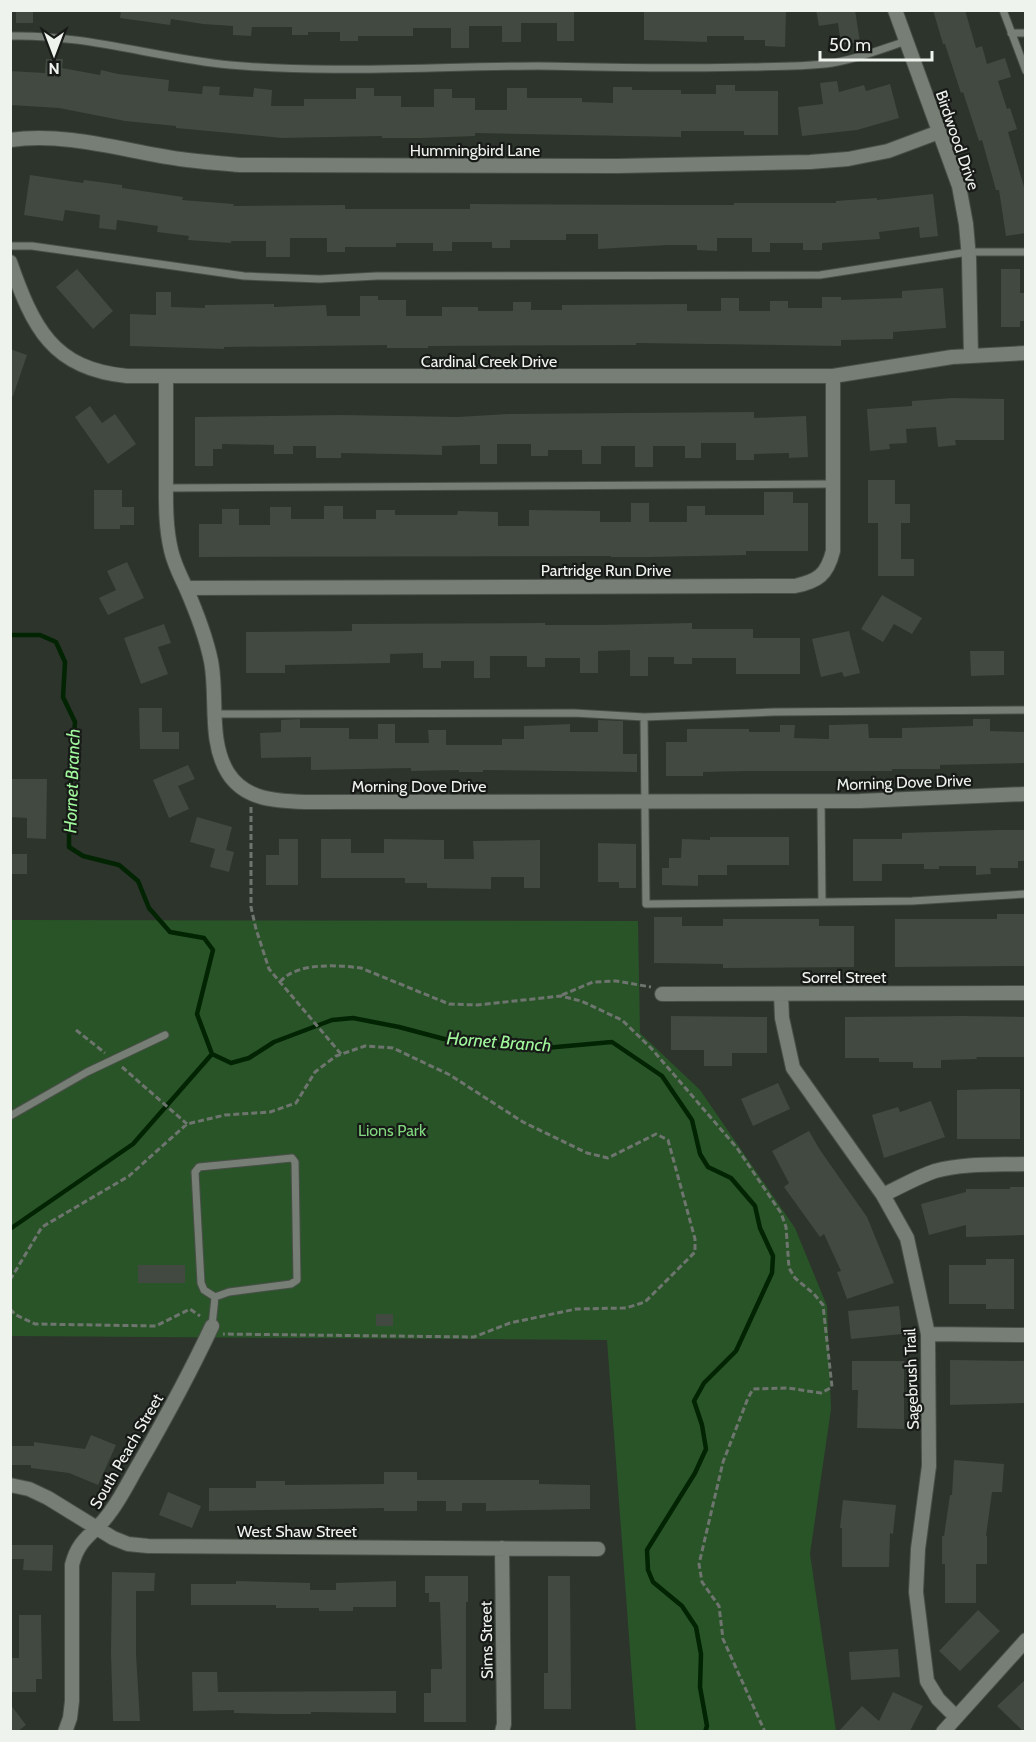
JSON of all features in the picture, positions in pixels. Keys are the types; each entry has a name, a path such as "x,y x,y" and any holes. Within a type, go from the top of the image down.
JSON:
{"street":[{"name":"Birdwood Drive","path":"895,10 958,186 966,224 971,356"},
{"name":"Hummingbird Lane","path":"10,140 34,137 60,138 180,159 240,165 617,166 810,162 848,159 888,151 939,132"},
{"name":"Cardinal Creek Drive","path":"10,262 26,306 39,328 56,348 71,360 88,369 107,375 166,378 833,376 924,361 1026,353"},
{"name":"Partridge Run Drive","path":"186,588 795,586 810,583 821,576 830,565 833,551 833,376"},
{"name":"Morning Dove Drive","path":"166,378 167,531 177,571 186,588 211,661 217,742 221,760 228,775 257,797 277,801 304,802 646,802 821,801 1026,794"},
{"name":"Sorrel Street","path":"664,994 1026,993"},
{"name":"Sagebrush Trail","path":"781,994 782,1018 793,1068 883,1195 907,1238 928,1334 929,1466 918,1549 916,1592 927,1681 938,1699 956,1717"},
{"path":"883,1195 934,1172 952,1167 1026,1164"},
{"name":"South Peach Street","path":"66,1731 72,1701 72,1565 75,1551 83,1539 99,1528 112,1511 218,1330"},
{"path":"928,1334 1026,1335"},
{"name":"West Shaw Street","path":"10,1485 48,1498 113,1538 128,1544 173,1547 598,1549"},
{"name":"Sims Street","path":"502,1548 504,1724 502,1731"},
{"path":"943,1731 1026,1640"}],"lane":[{"path":"1003,10 1026,71"},
{"path":"1011,33 1026,33"},
{"path":"10,36 54,38 238,65 378,69 462,66 722,68 792,66 831,63 906,41"},
{"path":"10,246 32,246 244,276 320,279 377,276 820,275 968,252 1026,252"},
{"path":"166,488 833,484"},
{"path":"215,714 574,713 644,717 774,711 1026,710"},
{"path":"644,717 646,904 912,901 1026,894"},
{"path":"821,801 822,901"},
{"path":"10,1116 87,1072 165,1035"},
{"path":"292,1158 295,1162 297,1280 291,1284 229,1292 215,1297 204,1290 201,1283 195,1172 199,1167 292,1158"},
{"path":"215,1297 218,1330"}],"path":[{"path":"251,794 251,907 269,969 341,1054"},
{"path":"280,982 286,975 317,966 349,966 361,968 449,1004 477,1005 561,996 593,982 616,981 664,988 664,994"},
{"path":"561,996 581,1001 622,1020 651,1048 724,1133 781,1213 786,1227 789,1268 795,1278 823,1305 832,1387 821,1393 788,1388 753,1389 723,1462 699,1564 702,1582 719,1606 723,1639 765,1731"},
{"path":"10,1280 42,1227 129,1176 187,1124 225,1115 270,1112 296,1103 315,1072 341,1054 365,1046 393,1048 450,1075 523,1122 587,1154 608,1158 656,1134 668,1140 695,1239 694,1252 645,1302 626,1308 576,1309 510,1323 474,1337 218,1330"},
{"path":"158,1099 187,1124"},
{"path":"10,1309 16,1315 35,1324 156,1326 190,1309 200,1316"}],"green space":[{"name":"Lions Park","path":"11,920 638,921 640,1033 700,1090 795,1228 827,1306 831,1409 810,1554 836,1731 636,1731 607,1340 11,1336"}],"building":[{"path":"16,10 33,10 33,23 16,23"},
{"path":"121,10 574,10 574,41 557,41 557,23 521,23 521,42 502,42 502,26 469,26 469,48 451,48 451,28 413,28 413,36 358,36 358,41 340,41 340,32 308,32 308,35 292,35 292,27 252,27 251,36 233,35 233,26 171,19 170,25 120,18"},
{"path":"644,10 786,10 785,47 765,46 765,40 744,40 744,36 707,36 707,42 644,40"},
{"path":"816,10 855,10 860,42 841,45 838,23 819,26"},
{"path":"933,10 965,10 976,48 982,46 987,64 1005,58 1011,77 998,81 1007,109 1010,108 1017,129 1008,132 1026,194 1026,233 1006,236 999,190 996,190 982,140 979,141 963,92 961,93 945,44 943,44"},
{"path":"46,59 63,59 62,68 100,75 101,70 169,80 168,91 202,94 203,86 220,87 219,95 253,97 254,88 272,90 271,106 304,106 304,99 356,99 356,88 374,88 374,96 401,96 401,107 434,107 434,89 452,89 452,98 475,98 475,110 507,110 507,88 527,88 527,98 582,98 582,102 613,103 613,87 632,87 632,90 681,90 681,94 716,94 716,85 735,85 735,91 778,91 778,135 744,135 744,131 681,131 681,137 475,133 475,136 422,138 382,138 382,136 282,138 176,128 176,126 125,121 59,108 10,105 10,71 45,73"},
{"path":"837,81 839,92 864,85 866,91 890,84 899,118 857,130 802,136 798,107 823,104 820,83"},
{"path":"30,175 83,183 84,180 122,185 122,188 183,197 182,200 234,204 233,206 345,205 345,209 470,209 470,204 836,203 836,201 877,198 877,200 933,194 938,236 920,238 919,227 879,232 880,239 822,243 822,250 803,250 803,243 770,243 770,252 752,252 752,238 717,238 717,251 697,250 697,245 598,249 598,234 566,234 566,240 510,240 510,248 492,248 492,242 452,242 452,251 433,251 433,243 396,243 396,247 345,247 345,252 327,252 327,238 290,238 290,257 266,257 266,241 231,241 231,243 188,240 189,236 157,232 158,226 117,220 116,230 99,228 100,215 65,210 63,221 24,215"},
{"path":"77,269 113,311 93,329 56,287"},
{"path":"1001,269 1020,269 1020,293 1026,293 1026,321 1020,321 1020,327 1001,327"},
{"path":"943,288 946,328 893,332 893,339 841,340 841,346 636,343 636,345 428,346 428,348 387,348 387,345 224,347 224,349 130,346 130,314 156,315 156,292 171,292 171,307 326,305 327,316 360,316 360,296 378,296 378,300 406,300 406,316 442,316 442,307 478,307 478,311 513,311 513,302 531,302 531,310 562,310 562,305 687,304 687,311 721,311 721,298 739,298 739,311 770,311 770,301 788,301 788,308 822,308 822,297 841,297 841,300 902,298 902,291"},
{"path":"10,349 27,355 13,396 10,396"},
{"path":"952,398 1004,399 1004,440 955,440 956,445 938,447 936,427 906,429 907,443 889,444 890,449 870,451 867,409 912,406 912,401"},
{"path":"90,406 102,423 115,414 136,444 108,464 75,417"},
{"path":"754,412 754,418 806,416 808,457 789,458 789,453 754,454 754,460 736,460 736,443 701,443 701,458 685,458 685,446 653,446 653,467 635,467 635,446 601,446 601,464 582,464 582,450 548,450 548,456 531,456 531,444 497,444 497,464 480,464 480,445 442,446 442,455 341,453 341,458 316,458 316,446 293,446 293,454 274,454 274,445 222,444 222,449 213,449 213,466 195,466 195,417 341,415 458,417 508,414"},
{"path":"868,480 895,480 895,504 910,504 910,523 901,523 901,559 914,559 914,576 878,576 878,523 868,523"},
{"path":"94,490 122,490 122,507 134,507 134,525 120,525 120,529 94,529"},
{"path":"764,492 793,492 793,503 808,503 808,551 746,551 746,555 649,557 199,557 199,524 222,524 222,509 239,509 239,525 270,525 270,507 291,507 291,519 324,519 324,506 343,506 343,519 376,519 376,510 395,510 395,515 457,515 458,511 498,512 498,526 529,526 529,510 600,511 600,522 631,522 631,503 649,503 649,522 687,522 687,506 705,506 705,515 764,515"},
{"path":"127,562 144,598 108,615 99,598 116,590 107,571"},
{"path":"882,595 922,618 912,634 894,624 883,642 861,629"},
{"path":"545,623 545,625 598,625 692,623 692,629 753,629 753,638 800,638 800,674 736,674 736,658 692,658 692,664 674,664 674,657 648,657 648,676 630,676 630,650 598,651 598,673 580,673 580,658 545,658 545,667 527,667 527,656 490,656 490,678 474,678 474,661 441,661 441,668 423,668 423,653 390,654 390,663 285,665 285,673 246,673 246,632 352,631 352,624"},
{"path":"164,624 171,643 158,647 168,674 141,684 124,638"},
{"path":"849,631 860,673 844,677 842,672 821,677 812,639"},
{"path":"970,651 1004,651 1004,675 971,676"},
{"path":"139,708 162,708 162,732 179,732 179,749 140,749"},
{"path":"300,719 300,728 349,728 349,739 378,739 378,724 395,724 395,743 429,743 428,730 446,730 446,745 502,745 502,739 524,739 524,726 570,724 570,732 598,732 598,720 623,721 623,754 637,754 637,772 483,770 483,772 459,772 459,770 411,771 411,768 311,770 311,757 261,758 260,733 281,732 281,720"},
{"path":"973,719 990,719 990,731 1026,732 1026,763 940,765 940,769 892,769 892,771 703,772 703,776 666,776 666,742 687,742 687,729 749,729 749,732 780,732 780,725 795,725 794,738 829,739 829,725 868,724 869,738 902,738 902,728 973,726"},
{"path":"188,765 195,779 178,786 189,809 169,818 153,780"},
{"path":"10,779 47,779 46,839 27,838 27,818 10,817"},
{"path":"197,817 232,827 226,850 234,852 229,872 210,867 215,849 190,842"},
{"path":"1026,830 1026,861 1018,861 1018,868 990,868 991,874 976,875 976,866 939,866 939,869 924,869 924,864 882,864 882,881 853,881 853,839 902,839 902,833"},
{"path":"710,837 789,837 789,865 727,865 727,875 698,875 698,886 662,885 662,868 669,868 669,858 681,858 682,839 710,840"},
{"path":"279,839 298,839 298,885 266,885 266,855 279,855"},
{"path":"321,839 351,839 351,853 384,853 384,839 444,840 444,859 474,859 473,841 540,840 540,888 524,888 524,877 491,877 491,889 427,888 427,883 405,883 405,878 321,878"},
{"path":"598,843 636,844 636,888 619,888 619,882 598,882"},
{"path":"10,854 27,854 27,874 10,874"},
{"path":"997,914 1025,914 1025,966 895,967 895,919 997,919"},
{"path":"654,917 682,917 682,926 723,926 723,919 819,919 819,926 854,926 854,967 723,968 723,964 654,963"},
{"path":"671,1016 767,1017 767,1053 732,1053 732,1066 704,1066 704,1050 671,1050"},
{"path":"845,1017 1026,1017 1026,1057 941,1060 941,1068 913,1068 913,1062 879,1062 879,1058 845,1058"},
{"path":"778,1083 790,1109 753,1126 741,1099"},
{"path":"1020,1089 1020,1139 957,1139 957,1090"},
{"path":"931,1101 945,1137 884,1158 872,1115 898,1107 900,1112"},
{"path":"809,1131 867,1217 894,1283 847,1299 837,1272 841,1271 824,1234 820,1237 784,1187 789,1183 772,1151"},
{"path":"1010,1187 1026,1187 1026,1235 966,1237 966,1225 929,1235 921,1204 966,1192 966,1189 1010,1189"},
{"path":"986,1259 1014,1259 1014,1309 986,1309 986,1304 949,1304 949,1265 986,1265"},
{"path":"138,1265 185,1265 185,1283 138,1283"},
{"path":"899,1306 902,1334 851,1339 848,1311"},
{"path":"376,1314 393,1314 393,1326 376,1326"},
{"path":"950,1360 1026,1361 1026,1403 950,1405"},
{"path":"852,1361 904,1361 904,1429 857,1428 858,1390 852,1390"},
{"path":"91,1435 116,1445 98,1485 69,1473 31,1468 31,1465 10,1465 10,1446 34,1446 34,1442 85,1449"},
{"path":"954,1460 1004,1464 1002,1492 992,1492 986,1536 987,1564 976,1564 976,1603 945,1603 942,1536 944,1536 950,1495 952,1495"},
{"path":"384,1472 417,1472 417,1480 539,1480 539,1484 590,1485 590,1509 486,1511 486,1503 462,1503 462,1511 446,1511 446,1501 417,1501 417,1511 384,1511 384,1508 209,1511 209,1488 256,1488 256,1481 285,1481 285,1485 384,1484"},
{"path":"168,1492 201,1506 192,1528 159,1515"},
{"path":"843,1500 896,1505 893,1534 890,1533 889,1567 842,1567 842,1528 840,1528"},
{"path":"10,1545 53,1545 52,1571 23,1570 24,1559 10,1559"},
{"path":"112,1572 155,1573 154,1591 136,1591 136,1654 140,1721 113,1721"},
{"path":"425,1576 468,1576 466,1722 424,1722 424,1693 431,1693 431,1669 442,1669 440,1602 429,1602 429,1593 425,1593"},
{"path":"548,1576 570,1576 571,1709 544,1709 544,1673 548,1673"},
{"path":"236,1581 310,1583 310,1590 336,1590 336,1583 396,1581 396,1607 353,1607 353,1611 319,1611 319,1608 276,1608 276,1605 191,1605 191,1584 236,1584"},
{"path":"978,1610 1000,1631 960,1671 939,1651"},
{"path":"19,1615 41,1615 42,1679 36,1679 36,1692 10,1692 10,1658 19,1658"},
{"path":"898,1649 900,1677 851,1680 849,1652"},
{"path":"192,1672 217,1672 218,1692 396,1691 396,1713 276,1714 234,1713 234,1710 193,1711"},
{"path":"1026,1679 1026,1731 1023,1731 997,1706"},
{"path":"893,1692 923,1706 910,1731 839,1731 862,1706 879,1721"},
{"path":"10,1704 26,1725 18,1731 10,1731"}],"waterway":[{"name":"Hornet Branch","path":"10,635 40,635 56,642 65,662 63,697 75,722 69,809 69,847 83,856 119,865 138,881 149,908 170,932 204,938 213,950 197,1014 212,1054 231,1063 249,1058 274,1042 332,1020 353,1018 448,1040 545,1048 612,1042 662,1076 692,1120 700,1154 708,1167 731,1178 755,1206 760,1228 773,1256 772,1273 736,1351 704,1383 694,1401 702,1425 706,1449 695,1473 647,1550 648,1570 653,1582 682,1606 696,1627 701,1654 700,1687 707,1726 705,1732"},
{"path":"10,1229 133,1144 212,1054"}]}
